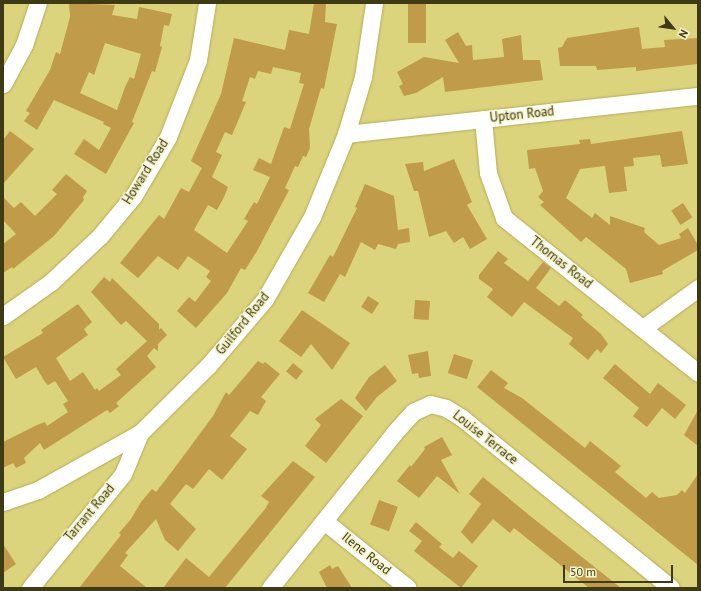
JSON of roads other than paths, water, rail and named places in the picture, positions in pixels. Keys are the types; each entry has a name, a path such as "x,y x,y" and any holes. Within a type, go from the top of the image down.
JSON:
{"street":[{"path":"3,84 24,45 38,3"},
{"name":"Howard Road","path":"3,316 50,282 100,236 134,195 168,137 198,60 207,3"},
{"name":"Guilford Road","path":"3,502 38,490 140,433 208,366 265,299 312,217 346,134 363,77 374,3"},
{"name":"Upton Road","path":"346,134 698,96"},
{"name":"Thomas Road","path":"483,119 488,173 504,218 698,373"},
{"path":"643,328 698,288"},
{"name":"Louise Terrace","path":"270,588 413,412 430,404 446,408 462,418 671,588"},
{"name":"Tarrant Road","path":"30,588 123,474 140,433"},
{"name":"Ilene Road","path":"324,521 408,588"}]}
